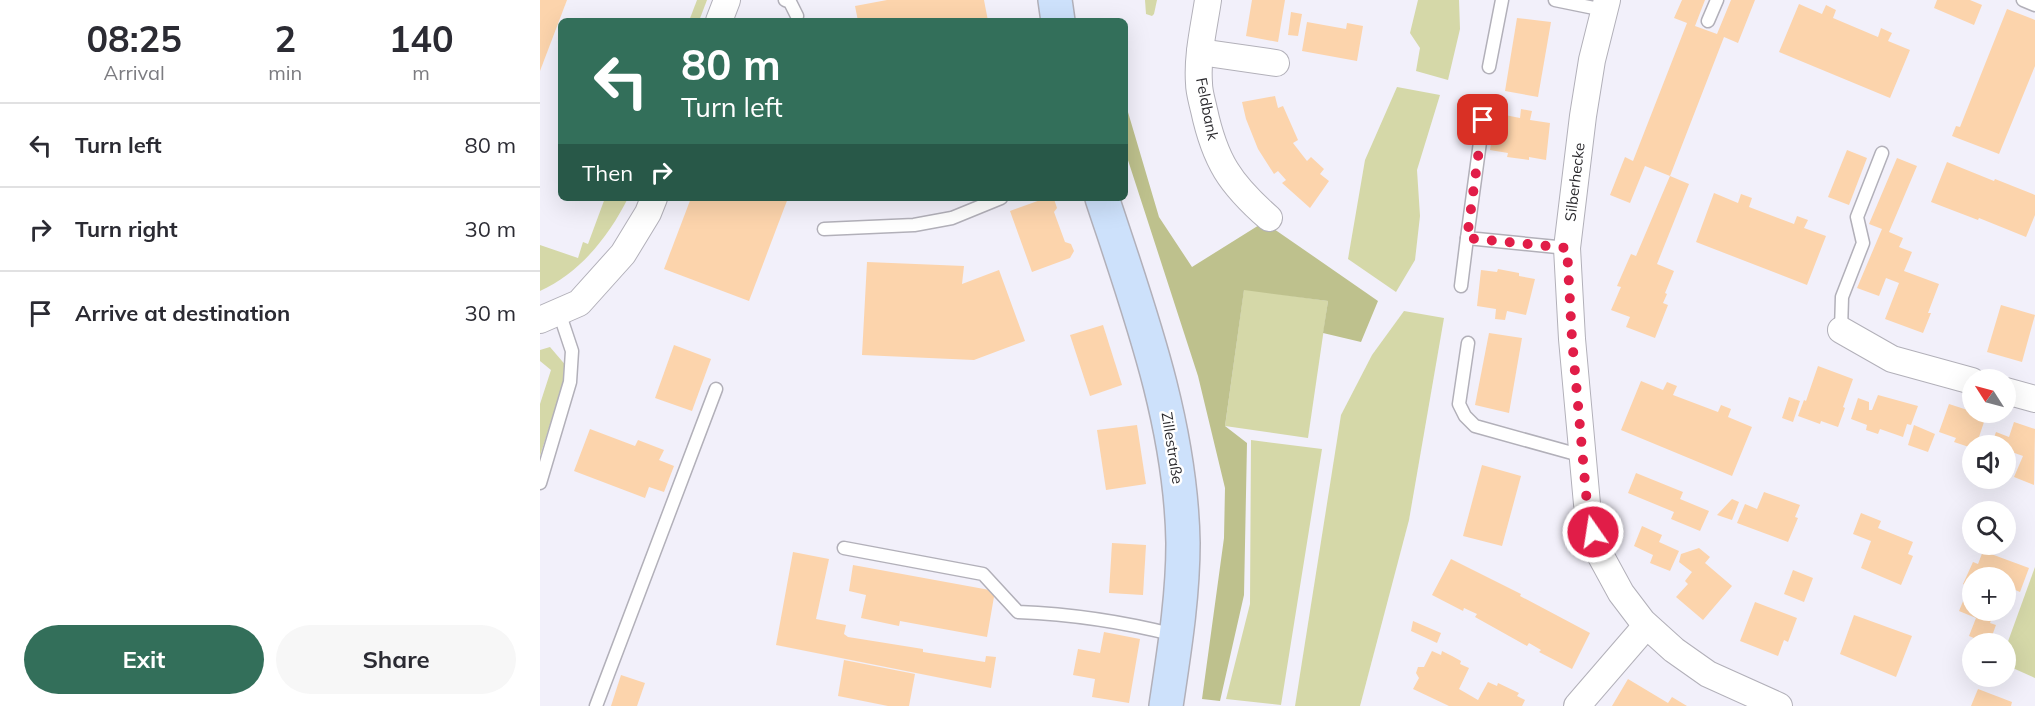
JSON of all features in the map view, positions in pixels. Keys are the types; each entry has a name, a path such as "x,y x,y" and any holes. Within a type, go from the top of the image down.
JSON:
{"main road":[{"path":"1055,0 1058,18"},
{"name":"Zillestraße","path":"1103,201 1151,345 1179,479 1183,543 1181,608 1166,706"}],"street":[{"path":"720,18 727,0"},
{"name":"Feldbank","path":"1208,0 1198,84 1210,135 1218,158 1243,194 1269,218"},
{"name":"Silberhecke","path":"1606,5 1592,60 1583,116 1567,248 1587,504 1597,549 1621,593 1646,626 1674,650 1708,674 1779,706"},
{"name":"Feldbank","path":"1200,52 1276,63"},
{"path":"550,316 579,303 623,254 653,201"},
{"path":"1842,330 1892,359 1962,378"},
{"path":"2016,394 2035,399"},
{"path":"1576,706 1646,626"}],"lane":[{"path":"784,0 790,2 797,16"},
{"path":"1489,67 1502,0"},
{"path":"1555,0 1606,5"},
{"path":"1708,21 1716,0"},
{"path":"2023,0 2035,5"},
{"path":"1461,286 1483,120"},
{"path":"1842,330 1842,297 1863,243 1857,217 1882,153"},
{"path":"825,229 914,225 952,218 994,201"},
{"path":"1467,238 1567,248"},
{"path":"540,483 570,382 572,351 550,316"},
{"path":"1468,343 1459,404 1465,416 1475,426 1583,456"},
{"path":"596,706 716,389"},
{"path":"844,548 983,574 1018,612 1057,613 1092,618 1177,635"}],"green space":[{"path":"697,0 707,0 700,18 690,18"},
{"path":"1145,0 1157,0 1152,16 1146,14"},
{"path":"1418,0 1459,0 1460,29 1448,80 1416,71 1420,48 1410,33"},
{"path":"1397,87 1440,95 1417,170 1420,216 1415,260 1396,292 1348,259 1365,160"},
{"path":"1128,112 1159,217 1192,267 1264,222 1378,301 1361,342 1323,333 1328,301 1244,290 1225,426 1247,443 1244,595 1220,701 1202,699 1224,538 1225,488 1198,376 1128,160"},
{"path":"604,201 626,201 612,226 592,252 568,274 540,291 540,245 578,258 583,242 588,244"},
{"path":"1244,289 1328,301 1308,438 1225,426"},
{"path":"1404,311 1444,318 1409,520 1360,706 1295,706 1341,415 1372,355"},
{"path":"550,347 568,368 540,456 540,404 551,370 540,361 540,350"},
{"path":"1251,440 1322,449 1281,705 1226,699 1250,604"},
{"path":"2035,567 2035,678 2016,669 2016,633 2011,633"}],"building":[{"path":"540,0 567,0 560,18 558,18 558,24 540,71"},
{"path":"887,0 984,0 987,18 857,18 855,6"},
{"path":"1252,0 1285,0 1278,42 1246,36"},
{"path":"1682,0 1705,0 1695,26 1717,34 1731,0 1755,0 1738,43 1724,37 1670,176 1645,166 1630,203 1610,195 1625,157 1633,161 1687,23 1674,18"},
{"path":"1937,0 1970,0 1982,5 1974,25 1934,8"},
{"path":"1799,4 1822,14 1826,5 1836,10 1833,18 1878,37 1881,28 1892,33 1888,41 1910,50 1890,98 1779,52"},
{"path":"2007,9 2035,20 2035,66 1999,154 1952,136 1956,126 1960,127"},
{"path":"1291,12 1302,14 1298,36 1288,35"},
{"path":"1517,18 1551,22 1538,97 1505,91"},
{"path":"1307,22 1346,29 1347,23 1363,26 1357,61 1302,51"},
{"path":"1275,96 1278,108 1283,106 1298,140 1293,143 1307,161 1311,157 1324,169 1320,174 1329,181 1310,208 1282,183 1286,180 1278,171 1274,174 1258,149 1246,119 1242,102"},
{"path":"1521,109 1532,111 1530,120 1550,123 1546,160 1507,157 1508,153 1490,150 1494,125 1498,125 1500,114 1520,118"},
{"path":"1847,150 1867,158 1849,205 1828,197"},
{"path":"1897,158 1917,166 1889,232 1903,238 1899,247 1912,252 1904,271 1939,284 1923,333 1885,319 1899,283 1886,278 1879,296 1857,288 1882,229 1869,224"},
{"path":"1947,162 2035,195 2035,215 2026,237 1931,202"},
{"path":"1670,176 1689,184 1657,264 1674,271 1663,303 1668,305 1655,338 1626,327 1630,317 1611,310 1621,287 1617,286 1631,254 1636,256"},
{"path":"1714,193 1738,203 1741,194 1752,198 1749,207 1794,224 1797,216 1808,220 1804,228 1826,236 1807,285 1696,242"},
{"path":"690,201 787,201 749,301 664,269"},
{"path":"1038,201 1055,201 1057,208 1054,212 1065,242 1071,244 1074,251 1070,258 1032,272 1010,211"},
{"path":"867,262 964,266 962,284 999,270 1025,341 974,360 862,355"},
{"path":"1498,269 1535,279 1526,315 1507,311 1505,320 1495,319 1496,309 1477,306 1481,270 1497,272"},
{"path":"2001,305 2035,315 2022,362 1987,352"},
{"path":"1103,325 1122,385 1090,396 1070,335"},
{"path":"1489,333 1522,338 1509,413 1475,405"},
{"path":"674,345 711,359 692,411 655,398"},
{"path":"1818,366 1853,379 1838,427 1821,421 1820,424 1798,416 1804,400 1806,401"},
{"path":"1641,381 1663,390 1667,382 1677,386 1673,395 1718,412 1721,405 1731,409 1728,417 1752,427 1732,476 1621,430"},
{"path":"1878,395 1918,406 1911,425 1907,424 1903,437 1880,429 1878,434 1866,430 1867,425 1851,419 1858,398 1869,402 1869,410 1872,410"},
{"path":"1789,397 1800,401 1793,422 1782,418"},
{"path":"1949,404 1962,408 1962,423 1984,423 1980,435 1962,435 1962,445 1954,442 1956,438 1939,432"},
{"path":"2014,423 2035,429 2034,485 2016,478 2023,456 2016,454 2016,435 2010,435"},
{"path":"1137,425 1146,484 1106,490 1097,430"},
{"path":"1914,425 1935,434 1928,452 1908,445"},
{"path":"590,429 635,446 638,440 664,450 659,460 674,466 664,492 649,487 645,498 574,471"},
{"path":"1482,465 1521,476 1502,546 1463,536"},
{"path":"1636,473 1683,492 1680,499 1709,511 1700,531 1671,519 1674,512 1628,493"},
{"path":"1764,492 1800,505 1795,517 1798,518 1788,542 1737,523 1745,504 1757,509"},
{"path":"1732,499 1739,502 1732,520 1717,515"},
{"path":"1861,513 1881,521 1878,528 1913,542 1908,554 1913,556 1901,585 1861,568 1871,541 1853,534"},
{"path":"1642,526 1662,535 1659,542 1679,551 1670,571 1650,563 1653,555 1634,546"},
{"path":"1112,543 1146,545 1143,595 1109,593"},
{"path":"1699,548 1710,557 1705,563 1732,586 1703,620 1676,597 1688,584 1685,581 1692,572 1679,562 1681,554"},
{"path":"793,552 829,559 816,619 846,625 844,634 848,637 985,662 986,656 996,657 991,688 776,645"},
{"path":"1981,555 1994,555 2029,568 2020,592 2016,590 2016,567 1971,567 1973,562 1978,564"},
{"path":"1451,559 1521,594 1520,596 1590,633 1572,669 1539,652 1541,650 1529,643 1527,646 1475,617 1477,614 1464,608 1463,611 1432,595"},
{"path":"853,565 995,591 987,637 900,621 899,626 861,618 866,595 849,591"},
{"path":"1793,570 1813,578 1804,602 1784,594"},
{"path":"1755,602 1797,618 1788,642 1784,640 1778,656 1740,641"},
{"path":"1854,615 1912,636 1896,677 1840,654"},
{"path":"1413,621 1441,633 1437,643 1411,631"},
{"path":"1975,621 1991,621 1990,623 1996,625 1993,633 1970,633"},
{"path":"1104,632 1140,639 1129,703 1092,697 1095,679 1073,675 1078,649 1100,653"},
{"path":"1432,651 1441,655 1442,651 1469,668 1459,689 1478,700 1488,682 1497,686 1498,683 1519,693 1517,696 1525,700 1522,706 1449,706 1413,689 1419,678 1416,673 1418,667 1424,667"},
{"path":"844,660 915,674 909,706 888,706 838,696"},
{"path":"621,675 645,683 637,706 611,706"},
{"path":"1628,679 1668,703 1672,697 1687,706 1612,706"},
{"path":"1978,689 2012,702 2011,706 1971,706"}],"route":[{"path":"1483,120 1467,238 1567,248 1572,339 1587,504 1593,532"}]}
